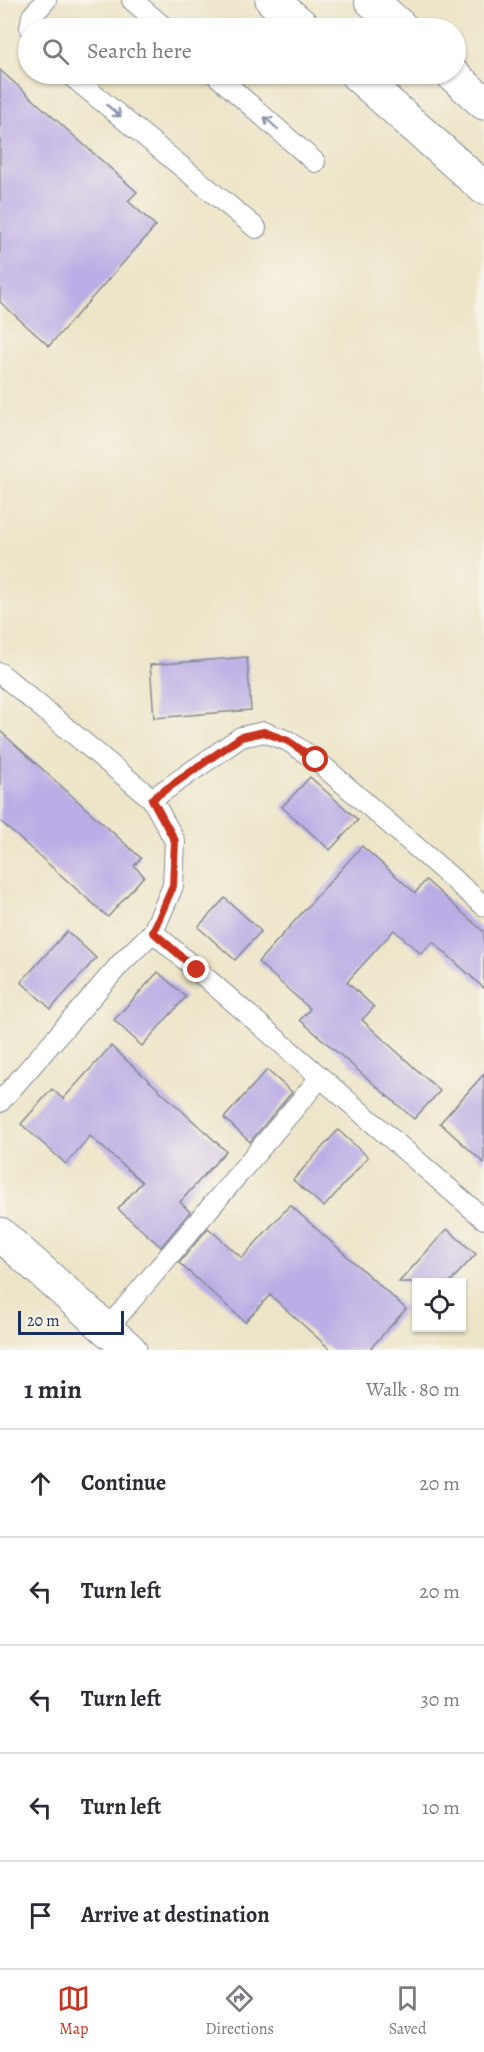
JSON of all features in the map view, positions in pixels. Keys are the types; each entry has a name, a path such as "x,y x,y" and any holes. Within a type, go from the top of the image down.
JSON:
{"street":[{"path":"272,0 293,18"},
{"path":"371,0 391,18"},
{"path":"367,84 484,188"},
{"path":"463,84 484,103"},
{"path":"0,1234 118,1340"}],"lane":[{"path":"32,18 46,0"},
{"path":"132,0 153,18"},
{"path":"81,84 256,228"},
{"path":"226,84 315,162"},
{"path":"0,674 152,799 175,841 173,886 153,932 122,962 0,1102"},
{"path":"152,799 241,737 264,732 288,741 316,760 484,906"},
{"path":"153,932 484,1219"},
{"path":"118,1340 320,1078"}],"building":[{"path":"0,70 137,192 128,201 156,226 49,346 0,302"},
{"path":"247,657 251,710 154,718 150,665"},
{"path":"0,731 141,858 134,866 144,876 108,917 0,821"},
{"path":"310,777 358,820 330,850 282,807"},
{"path":"362,846 415,893 426,880 484,932 484,988 433,942 421,954 394,930 347,982 374,1007 362,1020 440,1091 414,1119 300,1020 310,1009 258,962"},
{"path":"225,898 261,931 235,960 198,927"},
{"path":"67,931 96,958 51,1009 21,982"},
{"path":"158,972 186,997 142,1046 114,1020"},
{"path":"111,1046 226,1151 180,1202 190,1212 161,1247 118,1209 142,1182 90,1136 66,1164 21,1124 52,1089 63,1099"},
{"path":"267,1070 292,1092 250,1142 224,1118"},
{"path":"484,1074 484,1163 440,1123"},
{"path":"338,1130 368,1157 324,1207 293,1180"},
{"path":"290,1205 406,1309 369,1350 331,1350 270,1295 245,1322 179,1263 208,1228 242,1258"},
{"path":"447,1229 476,1254 454,1278 412,1278 412,1282 399,1282"}],"route":[{"path":"197,970 153,932 173,886 175,841 152,799 241,737 264,732 288,741 316,760"}]}
